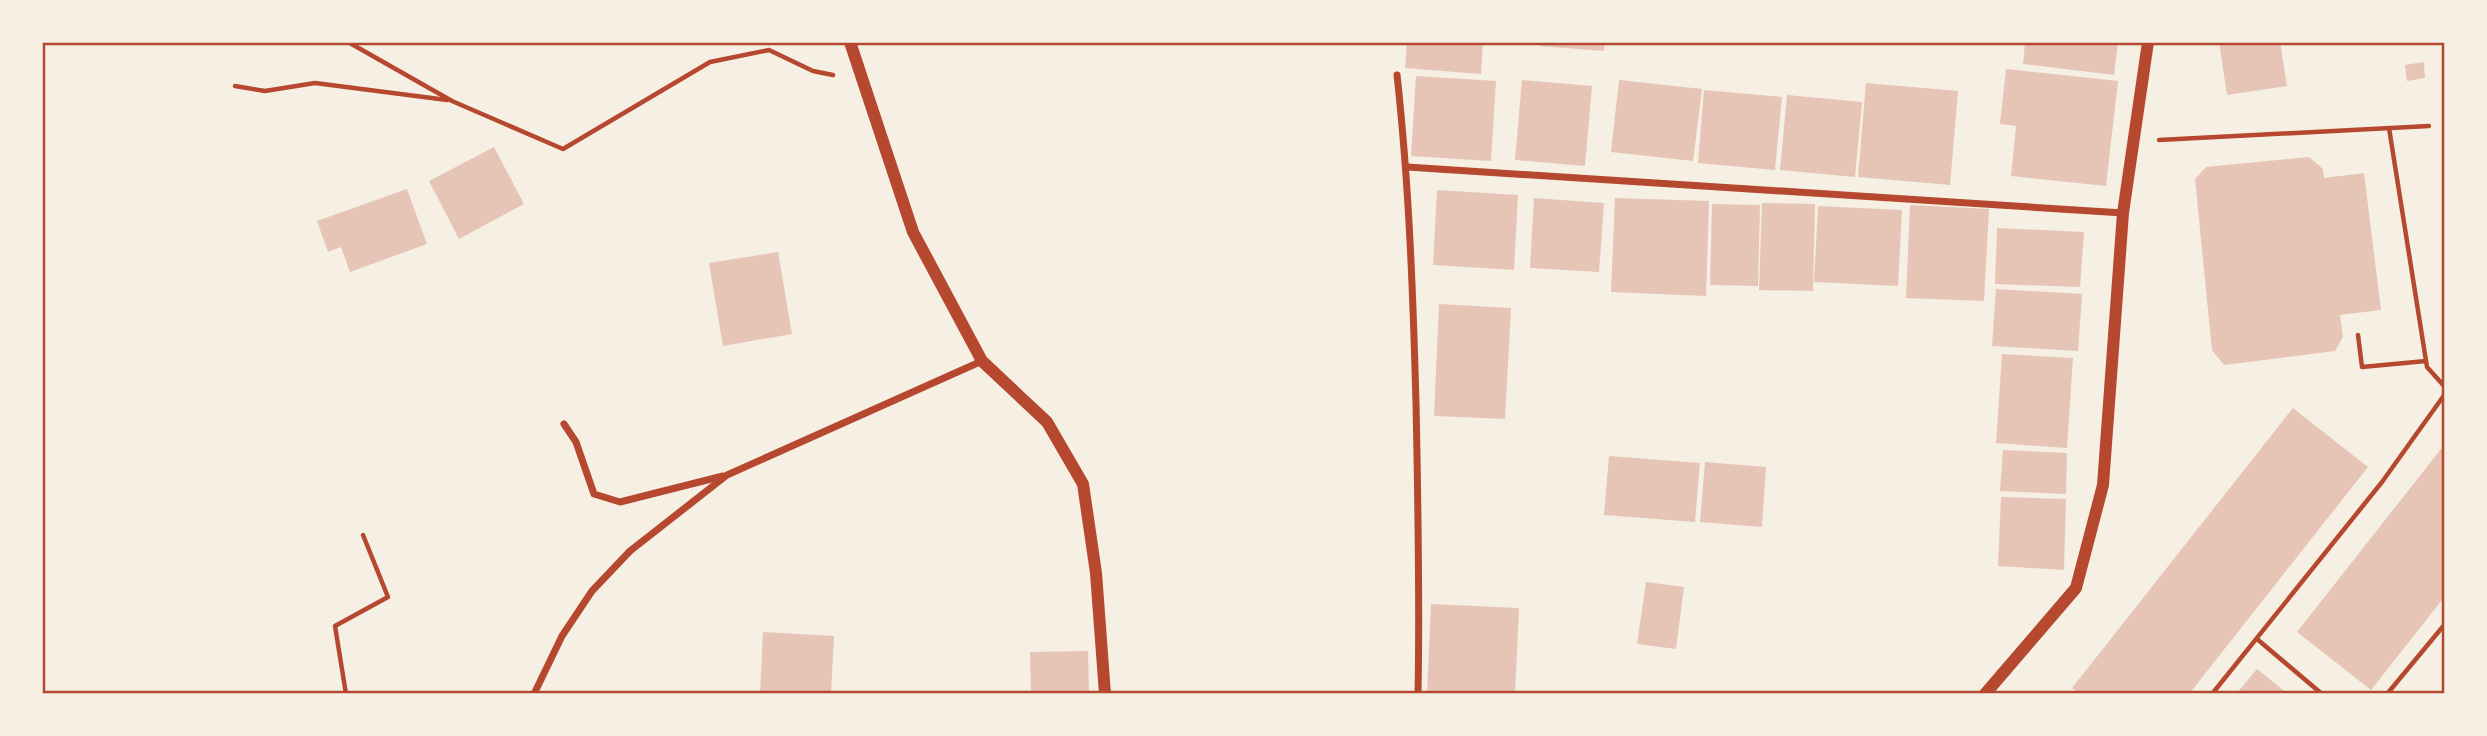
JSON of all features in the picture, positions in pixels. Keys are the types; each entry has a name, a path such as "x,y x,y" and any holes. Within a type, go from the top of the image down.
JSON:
{"street":[{"path":"850,42 913,232 982,361 1046,422 1083,484 1096,573 1105,694"},
{"path":"1985,694 2076,588 2104,485 2123,213 2148,42"},
{"path":"1397,75 1407,167 1412,259 1420,578 1418,694"},
{"path":"1407,167 2123,213"},
{"path":"565,424 576,442 594,494 620,502 727,475 982,361"},
{"path":"534,694 562,636 592,591 630,551 727,475"}],"path":[{"path":"348,42 452,101 563,149 710,62 769,50 813,71 862,81"},
{"path":"235,86 265,90 315,83 452,101"},
{"path":"2133,142 2430,127"},
{"path":"2389,128 2427,367 2445,387"},
{"path":"2358,335 2362,367 2426,361"},
{"path":"2212,694 2382,482 2445,394"},
{"path":"346,694 335,625 388,597 363,535"},
{"path":"2386,694 2445,624"},
{"path":"2257,639 2322,694"}],"building":[{"path":"1407,42 1483,42 1481,74 1405,68"},
{"path":"1540,42 1605,42 1604,51 1540,46"},
{"path":"2025,42 2118,42 2114,75 2023,64"},
{"path":"2219,42 2280,42 2287,86 2227,95"},
{"path":"2424,62 2425,78 2407,81 2405,65"},
{"path":"2006,69 2118,81 2106,186 2011,176 2016,126 2000,124"},
{"path":"1416,76 1496,81 1491,161 1411,156"},
{"path":"1522,80 1592,86 1585,166 1515,160"},
{"path":"1619,80 1702,89 1693,161 1611,152"},
{"path":"1866,83 1958,91 1950,185 1858,177"},
{"path":"1704,90 1782,97 1775,170 1698,163"},
{"path":"1787,95 1862,102 1855,177 1780,170"},
{"path":"494,147 524,204 459,239 429,181"},
{"path":"2309,157 2323,169 2324,178 2364,173 2381,310 2340,315 2343,337 2335,351 2224,365 2212,350 2195,179 2206,167"},
{"path":"407,189 427,244 350,272 341,247 328,252 317,221"},
{"path":"1437,190 1518,195 1514,270 1433,265"},
{"path":"1534,198 1604,203 1599,272 1530,268"},
{"path":"1615,198 1709,201 1706,296 1611,292"},
{"path":"1762,203 1815,204 1813,291 1759,290"},
{"path":"1712,204 1760,205 1758,286 1710,285"},
{"path":"1910,205 1989,209 1984,301 1906,298"},
{"path":"1818,206 1902,210 1898,286 1814,282"},
{"path":"1997,228 2084,232 2080,287 1995,284"},
{"path":"778,252 792,334 723,346 709,263"},
{"path":"1996,289 2082,294 2078,351 1992,346"},
{"path":"1439,304 1511,308 1505,419 1434,416"},
{"path":"2002,354 2073,358 2067,448 1996,443"},
{"path":"2293,408 2368,467 2189,694 2080,694 2072,688"},
{"path":"2441,449 2445,452 2445,596 2371,690 2297,632"},
{"path":"2003,450 2067,453 2066,494 2000,491"},
{"path":"1609,456 1700,463 1695,522 1604,515"},
{"path":"1705,462 1766,467 1762,527 1700,522"},
{"path":"2001,497 2066,499 2064,570 1998,566"},
{"path":"1646,582 1684,587 1676,649 1637,644"},
{"path":"1431,604 1519,608 1515,694 1427,694"},
{"path":"763,632 834,636 831,694 760,694"},
{"path":"1088,651 1089,694 1031,694 1030,652"},
{"path":"2257,669 2288,694 2236,694"}]}
